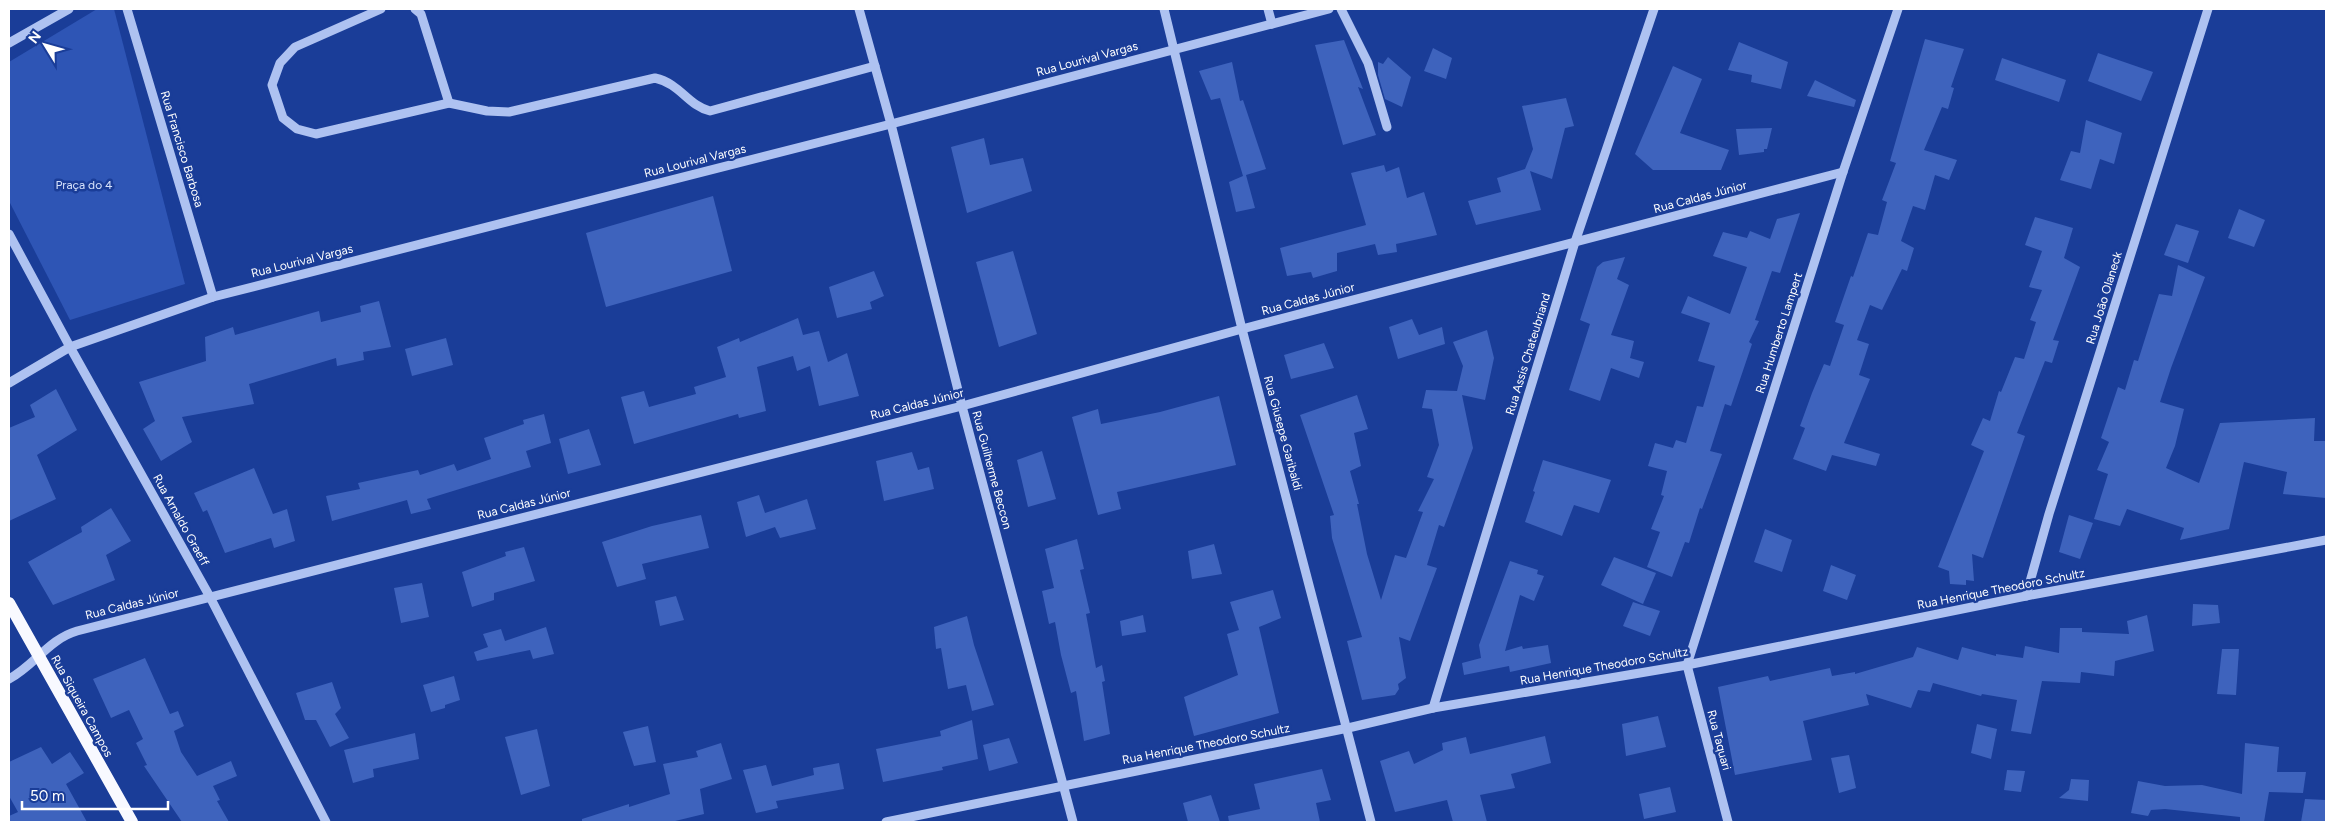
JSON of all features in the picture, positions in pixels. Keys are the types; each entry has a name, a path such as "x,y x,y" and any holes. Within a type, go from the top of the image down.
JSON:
{"main road":[{"name":"Rua Siqueira Campos","path":"9,603 132,822"}],"street":[{"path":"9,43 69,9"},
{"name":"Rua Francisco Barbosa","path":"127,9 213,296"},
{"path":"381,9 295,46 280,63 272,85 283,118 297,129 316,134 449,103 487,112 509,112 655,78 676,86 696,105 710,112 875,66"},
{"path":"415,9 421,14 449,103"},
{"name":"Rua Guilherme Beccon","path":"860,9 962,406 1073,822"},
{"name":"Rua Giusepe Garibaldi","path":"1164,9 1242,328 1371,822"},
{"path":"1268,9 1272,24"},
{"name":"Rua Lourival Vargas","path":"9,383 70,347 213,296 891,124 1329,9"},
{"path":"1341,9 1368,63 1387,127"},
{"name":"Rua Assis Chateubriand","path":"1433,708 1575,242 1654,9"},
{"name":"Rua Humberto Lampert","path":"1687,665 1898,9"},
{"name":"Rua João Olaneck","path":"2026,596 2049,514 2208,9"},
{"name":"Rua Caldas Júnior","path":"9,680 26,668 63,635 962,406 1242,328 1844,172"},
{"name":"Rua Arnaldo Graeff","path":"9,234 210,597 326,822"},
{"name":"Rua Henrique Theodoro Schultz","path":"886,822 1348,728 1433,708 1687,665 2026,596 2326,540"},
{"name":"Rua Taquari","path":"1687,665 1728,822"}],"green space":[{"name":"Praça do 4","path":"97,9 114,9 185,284 70,320 9,201 9,62"}],"building":[{"path":"1925,39 1964,49 1951,87 1954,88 1948,109 1942,107 1924,150 1957,160 1949,180 1935,175 1925,210 1913,206 1901,241 1914,248 1907,271 1902,269 1882,310 1870,305 1857,340 1869,344 1859,375 1870,379 1844,443 1880,454 1876,466 1832,455 1826,471 1793,459 1805,428 1800,426 1824,364 1830,366 1844,325 1835,322 1868,233 1878,235 1887,202 1882,200 1896,163 1890,161"},
{"path":"1344,40 1363,89 1358,87 1376,135 1343,145 1315,45"},
{"path":"1739,42 1788,62 1781,89 1751,82 1752,75 1728,70"},
{"path":"1433,48 1452,58 1446,79 1424,71"},
{"path":"2098,53 2153,72 2141,101 2088,81"},
{"path":"1388,57 1411,77 1402,107 1385,99 1378,75 1378,62 1383,64"},
{"path":"2002,58 2066,80 2059,102 1995,80"},
{"path":"1232,62 1240,101 1243,100 1266,169 1246,175 1255,208 1236,212 1229,182 1243,176 1220,98 1211,100 1199,71"},
{"path":"1673,66 1702,79 1680,133 1729,150 1721,170 1653,170 1635,154"},
{"path":"1815,80 1856,100 1854,107 1807,96"},
{"path":"1566,98 1574,126 1565,128 1552,179 1530,171 1541,210 1476,225 1468,201 1501,192 1497,178 1525,169 1533,149 1522,106"},
{"path":"2086,120 2122,133 2114,164 2100,159 2091,189 2060,180 2071,151 2080,153"},
{"path":"1772,128 1767,149 1764,149 1764,152 1739,155 1736,129"},
{"path":"984,138 990,165 1023,158 1032,191 967,213 951,147"},
{"path":"1384,165 1386,172 1399,167 1407,198 1424,192 1437,235 1396,244 1397,252 1378,255 1375,244 1337,253 1337,271 1313,278 1311,272 1287,276 1280,248 1366,225 1351,173"},
{"path":"713,196 732,271 606,307 586,233"},
{"path":"2239,209 2265,220 2254,247 2228,238"},
{"path":"1800,213 1780,273 1772,271 1755,320 1759,321 1749,342 1752,344 1731,406 1725,404 1710,451 1722,454 1702,509 1700,508 1689,543 1685,542 1672,577 1647,567 1660,532 1651,529 1664,496 1661,495 1667,471 1648,466 1655,443 1673,448 1676,440 1686,443 1697,406 1703,407 1715,366 1698,361 1710,323 1681,313 1688,296 1730,314 1747,267 1713,256 1723,232 1747,238 1750,231 1770,239 1777,219"},
{"path":"2035,217 2073,228 2064,258 2080,267 2053,340 2059,341 2052,363 2045,361 2017,433 2025,436 1983,558 1972,554 1974,581 1966,580 1966,585 1950,584 1949,571 1938,567 1984,451 1971,445 1983,418 1990,421 1999,391 2001,392 2015,357 2024,359 2036,322 2030,320 2042,290 2029,287 2042,251 2025,245"},
{"path":"2176,224 2199,231 2188,263 2164,255"},
{"path":"1013,251 1037,334 999,347 976,262"},
{"path":"1625,257 1617,279 1629,285 1611,335 1634,341 1630,358 1644,362 1639,378 1611,368 1600,401 1569,390 1590,324 1580,320 1597,267 1603,262"},
{"path":"2178,265 2205,277 2160,402 2184,409 2175,446 2166,468 2199,483 2220,423 2315,418 2314,441 2326,441 2326,498 2283,494 2287,472 2244,462 2229,529 2180,540 2184,528 2127,509 2120,526 2094,519 2108,474 2097,470 2109,442 2101,438 2118,387 2125,390 2134,360 2138,361 2159,294 2172,296"},
{"path":"874,271 884,296 870,302 872,309 837,318 829,287"},
{"path":"379,301 391,347 363,352 364,360 337,366 336,358 249,384 254,404 182,417 192,442 161,461 143,429 155,421 139,382 206,361 205,337 233,327 235,335 319,311 321,322 361,312 360,306"},
{"path":"798,318 803,335 819,331 828,362 847,353 859,396 819,406 810,366 797,371 793,356 757,367 766,411 739,418 738,414 634,444 621,397 644,391 649,407 696,394 694,387 726,377 717,347 739,338 740,342"},
{"path":"1412,319 1419,335 1442,327 1445,344 1398,359 1389,327"},
{"path":"1487,330 1494,358 1485,400 1462,395 1473,448 1444,527 1439,525 1427,565 1437,568 1410,641 1399,637 1406,678 1398,684 1399,689 1395,695 1362,700 1347,641 1362,637 1332,538 1330,516 1334,515 1300,415 1357,395 1368,429 1354,433 1361,466 1350,471 1359,504 1357,504 1367,554 1381,600 1395,555 1406,558 1423,512 1418,511 1434,479 1427,477 1439,445 1432,409 1422,408 1426,390 1457,391 1463,366 1453,342"},
{"path":"446,338 453,365 412,376 405,349"},
{"path":"1324,343 1334,368 1291,379 1284,355"},
{"path":"56,389 77,430 37,455 56,499 9,521 9,428 35,417 30,405"},
{"path":"1219,396 1236,465 1117,492 1121,509 1098,515 1072,417 1098,409 1101,424 1160,412"},
{"path":"544,414 551,443 526,451 531,467 427,499 431,509 411,514 407,500 332,521 326,496 360,489 358,483 418,470 420,475 454,464 457,471 491,459 484,438 524,424 523,420"},
{"path":"589,429 601,465 568,474 559,439"},
{"path":"1042,451 1056,499 1028,507 1017,460"},
{"path":"912,452 918,470 929,467 934,489 884,501 876,461"},
{"path":"1543,460 1611,480 1599,513 1574,505 1562,536 1525,522"},
{"path":"254,468 273,514 287,509 295,541 274,548 271,538 225,553 207,510 203,512 194,493"},
{"path":"759,495 765,513 807,499 816,529 780,538 775,527 746,537 737,502"},
{"path":"111,508 131,541 106,555 115,580 53,605 28,562 82,532 81,527"},
{"path":"701,515 709,548 642,564 646,579 617,587 602,542 652,526"},
{"path":"2069,515 2093,523 2080,559 2059,552"},
{"path":"1765,529 1792,540 1782,572 1754,562"},
{"path":"1077,539 1084,569 1080,570 1090,613 1086,614 1096,668 1102,665 1105,681 1102,682 1110,734 1084,741 1076,691 1071,693 1055,622 1049,624 1042,591 1054,588 1045,549"},
{"path":"1214,544 1222,574 1192,579 1188,551"},
{"path":"524,547 535,581 494,593 494,600 472,607 462,572 506,556 505,552"},
{"path":"1614,557 1656,573 1643,604 1601,585"},
{"path":"1510,561 1538,570 1537,574 1544,576 1534,601 1520,595 1505,651 1522,646 1523,649 1548,645 1551,663 1510,672 1509,666 1464,675 1462,663 1481,658 1479,645"},
{"path":"1831,565 1856,575 1847,600 1823,591"},
{"path":"422,583 429,617 401,623 394,588"},
{"path":"1273,590 1281,618 1259,627 1279,713 1194,736 1184,697 1238,675 1227,634 1239,630 1230,602"},
{"path":"676,596 684,620 660,626 655,601"},
{"path":"1633,602 1660,611 1650,636 1623,626"},
{"path":"2193,604 2218,605 2220,623 2192,626"},
{"path":"1143,615 1146,632 1122,636 1120,621"},
{"path":"2147,615 2154,651 2115,661 2114,676 2081,672 2080,683 2042,681 2031,734 2011,731 2017,700 1982,694 1981,696 1933,683 1930,692 1918,690 1911,708 1866,694 1869,705 1803,721 1812,760 1735,775 1718,687 1768,676 1770,681 1830,668 1832,676 1855,672 1855,674 1913,657 1917,647 1958,660 1962,647 1996,656 1996,654 2023,658 2025,646 2059,653 2060,628 2082,628 2082,632 2129,634 2127,621"},
{"path":"967,616 974,645 994,705 972,711 966,685 948,689 941,648 936,649 934,627"},
{"path":"546,627 554,654 533,659 530,650 477,661 474,652 488,647 483,634 501,629 505,641"},
{"path":"2222,649 2239,649 2236,695 2217,694"},
{"path":"145,658 170,714 178,711 184,726 174,731 181,752 197,776 231,761 237,776 213,786 220,800 217,801 229,822 182,822 144,766 147,765 136,743 143,739 129,710 111,718 93,679"},
{"path":"454,676 460,700 445,705 445,708 431,712 423,685"},
{"path":"332,682 341,708 335,714 349,738 330,747 316,720 305,720 296,693"},
{"path":"1658,716 1666,747 1626,756 1622,724"},
{"path":"972,720 978,759 942,767 943,770 883,782 876,749 941,736 940,731"},
{"path":"1977,724 1997,729 1991,759 1971,753"},
{"path":"648,726 656,762 634,766 623,732"},
{"path":"537,729 550,786 521,795 505,737"},
{"path":"415,733 419,759 373,769 374,777 353,783 344,750"},
{"path":"1545,736 1551,763 1511,774 1515,788 1480,795 1487,822 1453,822 1447,800 1395,812 1380,761 1409,751 1414,764 1443,750 1442,743 1466,737 1470,754"},
{"path":"1009,738 1018,763 989,771 983,745"},
{"path":"721,743 732,779 700,789 704,814 671,822 582,822 582,819 629,804 629,807 670,794 663,764 698,757 696,751"},
{"path":"2245,743 2279,747 2277,772 2306,772 2303,793 2269,792 2264,822 2240,822 2240,817 2165,809 2151,810 2148,816 2131,813 2138,781 2165,786 2202,785 2242,794"},
{"path":"41,747 52,764 70,752 84,773 66,784 87,822 9,822 9,816 18,812 9,796 9,762"},
{"path":"1849,755 1856,788 1839,793 1831,758"},
{"path":"839,763 844,789 776,801 778,808 756,813 743,770 766,765 772,786 814,775 813,768"},
{"path":"1322,769 1331,800 1316,803 1320,822 1229,822 1228,816 1260,809 1254,784"},
{"path":"2007,770 2025,771 2021,792 2004,790"},
{"path":"2071,779 2089,780 2088,801 2059,798 2069,790"},
{"path":"1670,787 1676,812 1644,819 1639,794"},
{"path":"1211,795 1220,822 1188,822 1183,803"},
{"path":"2305,799 2326,800 2326,822 2301,822"}]}
